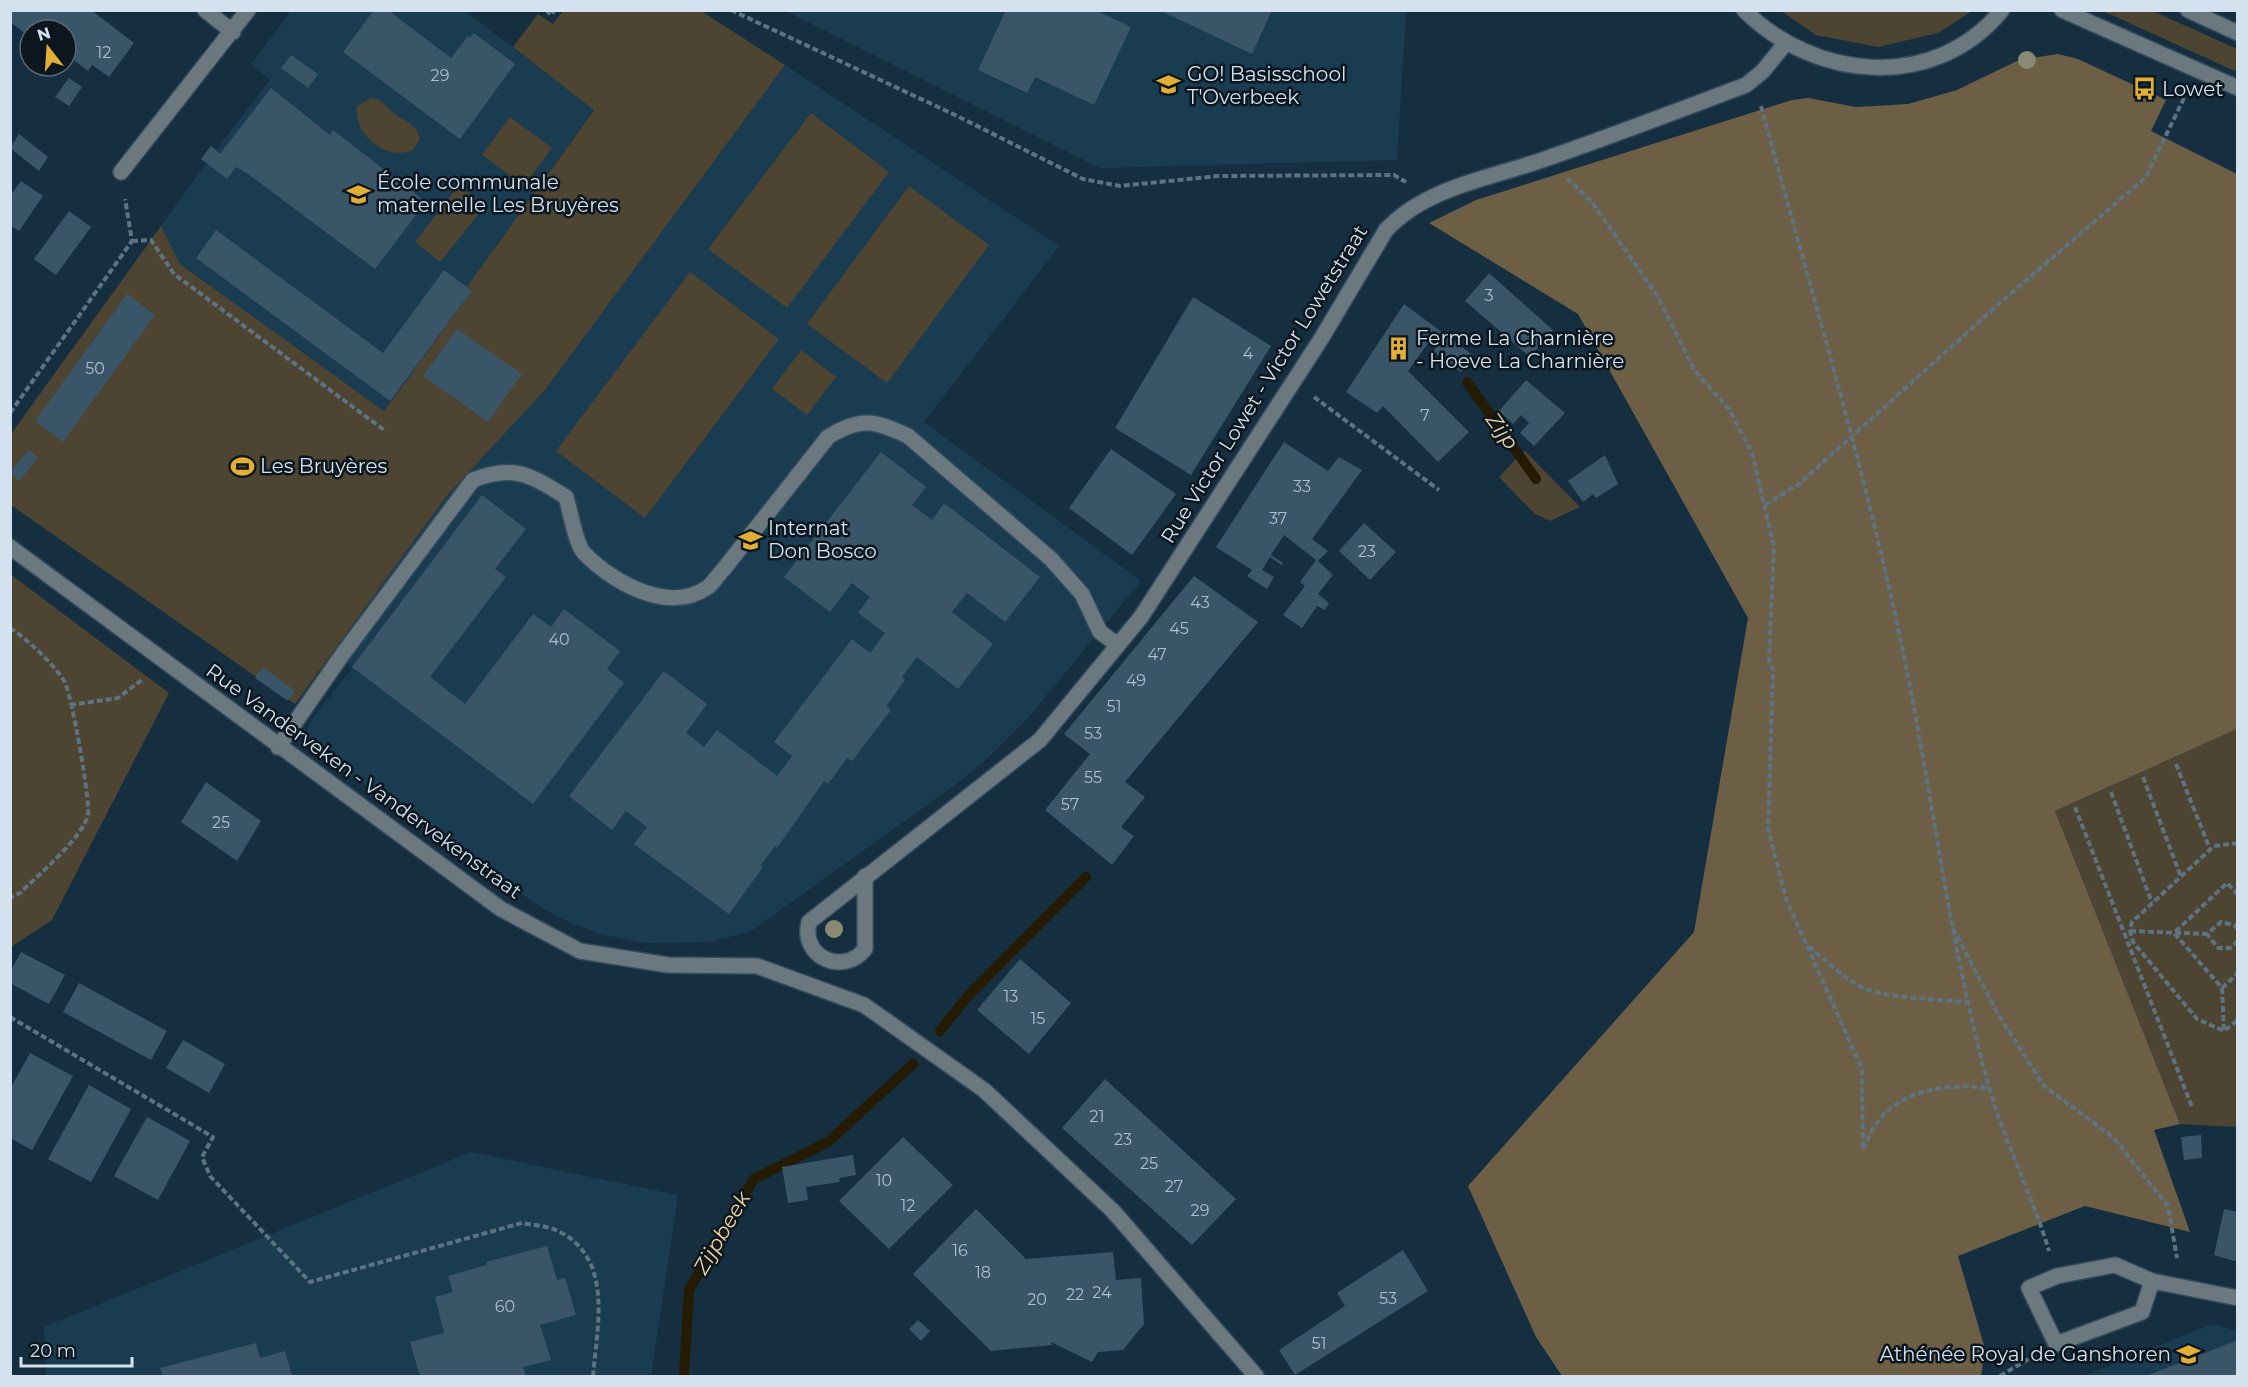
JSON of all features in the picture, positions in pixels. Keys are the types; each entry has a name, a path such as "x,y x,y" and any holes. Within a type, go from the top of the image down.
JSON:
{"street":[{"path":"205,10 233,32"},
{"path":"121,172 248,10"},
{"path":"1744,10 1761,28 1785,44 1815,58 1846,66 1879,68 1912,64 1943,54 1972,38 2002,10"},
{"path":"2062,10 2238,88"},
{"path":"2188,10 2238,33"},
{"name":"Rue Victor Lowet - Victor Lowetstraat","path":"865,876 865,948 859,957 839,962 823,958 810,947 806,933 809,922 865,876 1040,740 1141,617 1293,383 1386,230 1400,216 1430,197 1547,158 1746,85 1763,71 1785,44"},
{"path":"278,747 342,655 473,480 492,472 529,474 566,497 582,552 626,585 644,594 687,595 707,588 828,437 848,424 856,423 885,425 908,436 1051,559 1082,594 1100,632 1118,645"},
{"name":"Rue Vanderveken - Vandervekenstraat","path":"10,547 278,747 501,909 580,951 668,965 757,966 864,1005 984,1090 1104,1203 1256,1377"},
{"path":"2152,1281 2142,1312 2056,1344 2029,1288 2057,1276 2115,1265 2152,1281 2238,1298"}],"path":[{"path":"546,10 551,15 555,10"},
{"path":"731,10 953,114 1083,179 1120,186 1218,176 1394,175 1430,197"},
{"path":"1765,505 1799,484 1852,439 2000,303 2146,177 2184,98"},
{"path":"1760,102 1867,488 1911,688 1950,922 1966,1002 1989,1088 2042,1227"},
{"path":"1558,170 1592,202 1659,297 1694,370 1729,409 1752,453 1774,547 1769,659 1773,670 1768,828 1786,899 1862,1069 1863,1150 1876,1124 1902,1100 1928,1089 1961,1085 1989,1088"},
{"path":"10,413 132,241 121,172"},
{"path":"132,241 151,240 174,274 384,430"},
{"path":"1293,383 1439,490"},
{"path":"10,628 24,636 65,682 82,757 88,814 67,848 20,893 10,898"},
{"path":"70,705 118,698 165,662"},
{"path":"2176,764 2210,849"},
{"path":"2143,777 2181,877"},
{"path":"2111,792 2152,903"},
{"path":"2075,807 2192,1107"},
{"path":"2224,1032 2197,1019 2133,942 2130,931 2132,922 2210,849 2214,846 2238,843"},
{"path":"2174,933 2227,883 2238,895"},
{"path":"1950,922 1998,1014 2044,1086 2113,1137 2168,1206 2175,1234 2180,1287"},
{"path":"2130,931 2207,934 2221,922 2234,925 2238,929"},
{"path":"2174,933 2222,988 2224,1032"},
{"path":"2207,934 2218,948 2230,948 2238,941"},
{"path":"1807,944 1830,965 1862,988 1918,999 1966,1002"},
{"path":"2222,988 2238,973"},
{"path":"10,1017 213,1137 202,1157 210,1176 310,1282 522,1223 557,1230 580,1245 600,1292 593,1377"},
{"path":"2224,1032 2238,1020"},
{"path":"2000,1377 2056,1344"}],"shaded area":[{"name":"École communale maternelle Les Bruyères","path":"291,11 465,11 594,109 467,287 472,291 384,411 180,264 161,226 206,163 201,159 211,146 216,150 270,80 251,64"},
{"name":"Les Bruyères","path":"563,11 701,11 785,65 545,390 445,498 295,704 11,505 11,434 161,226 180,264 384,411 472,291 467,287 594,110 513,47 538,14 553,24"},
{"name":"GO! Basisschool T'Overbeek","path":"786,11 1406,11 1397,160 1100,168"},
{"path":"1781,11 1972,11 1938,33 1878,47 1816,35"},
{"path":"2103,11 2153,11 2237,49 2237,72"},
{"path":"2058,54 2078,59 2166,100 2151,131 2237,174 2237,729 2055,811 2180,1124 2154,1130 2190,1232 2085,1206 1958,1256 1985,1349 1981,1376 1562,1376 1536,1337 1468,1186 1694,932 1748,618 1578,314 1429,223 1476,200 1792,100 1808,98 1856,107 1908,104 1957,90 2019,60"},
{"name":"Internat Don Bosco","path":"785,65 1059,246 924,422 1141,581 1027,719 962,780 751,931 711,942 647,943 604,935 571,923 542,908 305,743 310,722 352,668 335,649 445,498 545,390"},
{"path":"371,98 383,103 394,114 414,127 420,139 413,150 403,153 382,149 366,135 360,126 357,106"},
{"path":"811,113 889,172 787,308 708,249"},
{"path":"510,117 552,148 524,186 482,155"},
{"path":"459,185 485,206 440,262 415,242"},
{"path":"909,186 989,245 887,383 807,324"},
{"path":"690,272 779,339 645,518 556,451"},
{"path":"801,350 836,377 807,415 772,389"},
{"path":"1524,451 1580,507 1550,521 1535,514 1499,477"},
{"path":"10,574 169,693 52,920 11,947"},
{"path":"2237,729 2237,1127 2180,1124 2055,811"},
{"path":"471,1152 678,1195 651,1376 46,1376 44,1327"},
{"name":"Athénée Royal de Ganshoren","path":"2212,1324 2237,1331 2237,1376 2084,1376"}],"building":[{"path":"10,10 91,10 134,43 109,77 92,65 88,71 78,63 78,18 18,18 18,28 10,22"},
{"path":"374,10 388,10 451,58 468,36 470,38 474,33 515,64 460,139 343,52"},
{"path":"1006,10 1095,10 1131,27 1094,105 1035,77 1027,93 978,70"},
{"path":"1159,10 1272,10 1252,54"},
{"path":"291,55 318,74 308,88 281,68"},
{"path":"69,78 82,87 69,106 55,97"},
{"path":"271,88 330,135 333,130 426,202 375,269 248,174 236,167 227,179 201,159 211,146 220,154"},
{"path":"19,134 48,157 39,171 10,148"},
{"path":"21,181 43,196 19,231 10,225 10,196"},
{"path":"69,211 91,227 56,275 34,259"},
{"path":"216,230 383,353 444,270 472,291 390,401 196,258"},
{"path":"1489,273 1553,330 1530,357 1465,301"},
{"path":"127,294 155,315 63,442 35,421"},
{"path":"1193,297 1271,346 1191,475 1115,428"},
{"path":"1404,304 1474,356 1461,372 1433,351 1436,348 1429,342 1408,371 1469,432 1438,462 1383,406 1377,413 1346,392"},
{"path":"457,329 522,374 488,422 423,376"},
{"path":"1526,380 1565,413 1534,446 1520,433 1529,423 1521,415 1513,424 1499,411"},
{"path":"1284,442 1328,471 1339,457 1362,470 1312,539 1328,551 1318,561 1333,575 1318,594 1329,603 1325,610 1317,606 1302,628 1283,615 1305,586 1300,582 1316,560 1284,535 1271,555 1283,563 1282,565 1270,557 1262,570 1274,577 1267,589 1247,576 1252,570 1216,547"},
{"path":"1111,449 1176,494 1132,555 1069,508"},
{"path":"29,450 38,458 19,481 10,472"},
{"path":"881,452 926,487 912,505 932,520 944,503 1040,577 1005,622 967,593 952,612 993,644 958,689 917,657 902,677 905,680 886,706 891,710 852,761 847,758 828,784 824,781 777,848 775,846 760,866 763,867 729,914 634,844 647,827 626,811 612,830 569,796 664,671 707,704 686,733 704,747 717,730 777,776 792,756 774,742 852,639 870,653 885,633 858,613 870,597 852,583 830,612 784,577"},
{"path":"1605,455 1618,484 1596,498 1593,494 1583,502 1568,481"},
{"path":"482,495 526,529 495,569 506,577 430,677 465,704 533,614 551,627 564,609 620,651 607,669 624,683 533,804 352,667"},
{"path":"1364,523 1396,552 1370,580 1339,551"},
{"path":"1194,576 1258,622 1125,782 1145,797 1121,827 1134,836 1112,865 1045,810 1090,754 1064,734"},
{"path":"263,667 295,691 288,701 255,678"},
{"path":"206,782 261,821 237,861 181,822"},
{"path":"21,952 65,975 49,1004 10,983 10,972"},
{"path":"1020,959 1071,1003 1029,1054 977,1010"},
{"path":"79,983 167,1031 151,1060 63,1012"},
{"path":"183,1040 225,1064 209,1093 166,1068"},
{"path":"30,1053 73,1076 32,1150 10,1138 10,1089"},
{"path":"1105,1079 1236,1199 1192,1245 1062,1128"},
{"path":"89,1085 131,1109 91,1182 48,1159"},
{"path":"147,1117 190,1141 158,1200 114,1176"},
{"path":"2201,1135 2202,1158 2184,1160 2181,1137"},
{"path":"903,1137 953,1185 889,1249 839,1201"},
{"path":"853,1155 856,1175 839,1178 840,1182 806,1187 808,1200 788,1203 782,1167"},
{"path":"976,1209 1026,1259 1113,1252 1116,1280 1141,1278 1144,1324 1123,1350 1098,1352 1092,1362 1051,1342 1052,1345 991,1351 913,1274"},
{"path":"2224,1209 2238,1212 2238,1262 2214,1255"},
{"path":"547,1246 557,1280 565,1278 576,1315 540,1325 551,1360 523,1367 526,1376 420,1376 410,1342 444,1333 435,1297 453,1292 448,1276 487,1265 486,1262"},
{"path":"1403,1250 1428,1291 1295,1375 1279,1350 1345,1306 1337,1293"},
{"path":"918,1320 930,1331 921,1341 909,1329"},
{"path":"2238,1340 2238,1376 2146,1376"},
{"path":"256,1343 260,1358 285,1351 292,1376 163,1376 160,1368"}],"waterway":[{"name":"Zijp","path":"1467,382 1536,479"},
{"name":"Zijpbeek","path":"940,1031 966,998 1086,877"},
{"name":"Zijpbeek","path":"684,1376 689,1290 754,1179 828,1142 913,1064"}],"place":[{"name":"GO! Basisschool T'Overbeek","path":"1169,85"},
{"name":"Lowet","path":"2144,89"},
{"name":"École communale maternelle Les Bruyères","path":"359,194"},
{"name":"Ferme La Charnière - Hoeve La Charnière","path":"1398,349"},
{"name":"Les Bruyères","path":"242,466"},
{"name":"Internat Don Bosco","path":"750,540"},
{"name":"Athénée Royal de Ganshoren","path":"2189,1354"}]}
